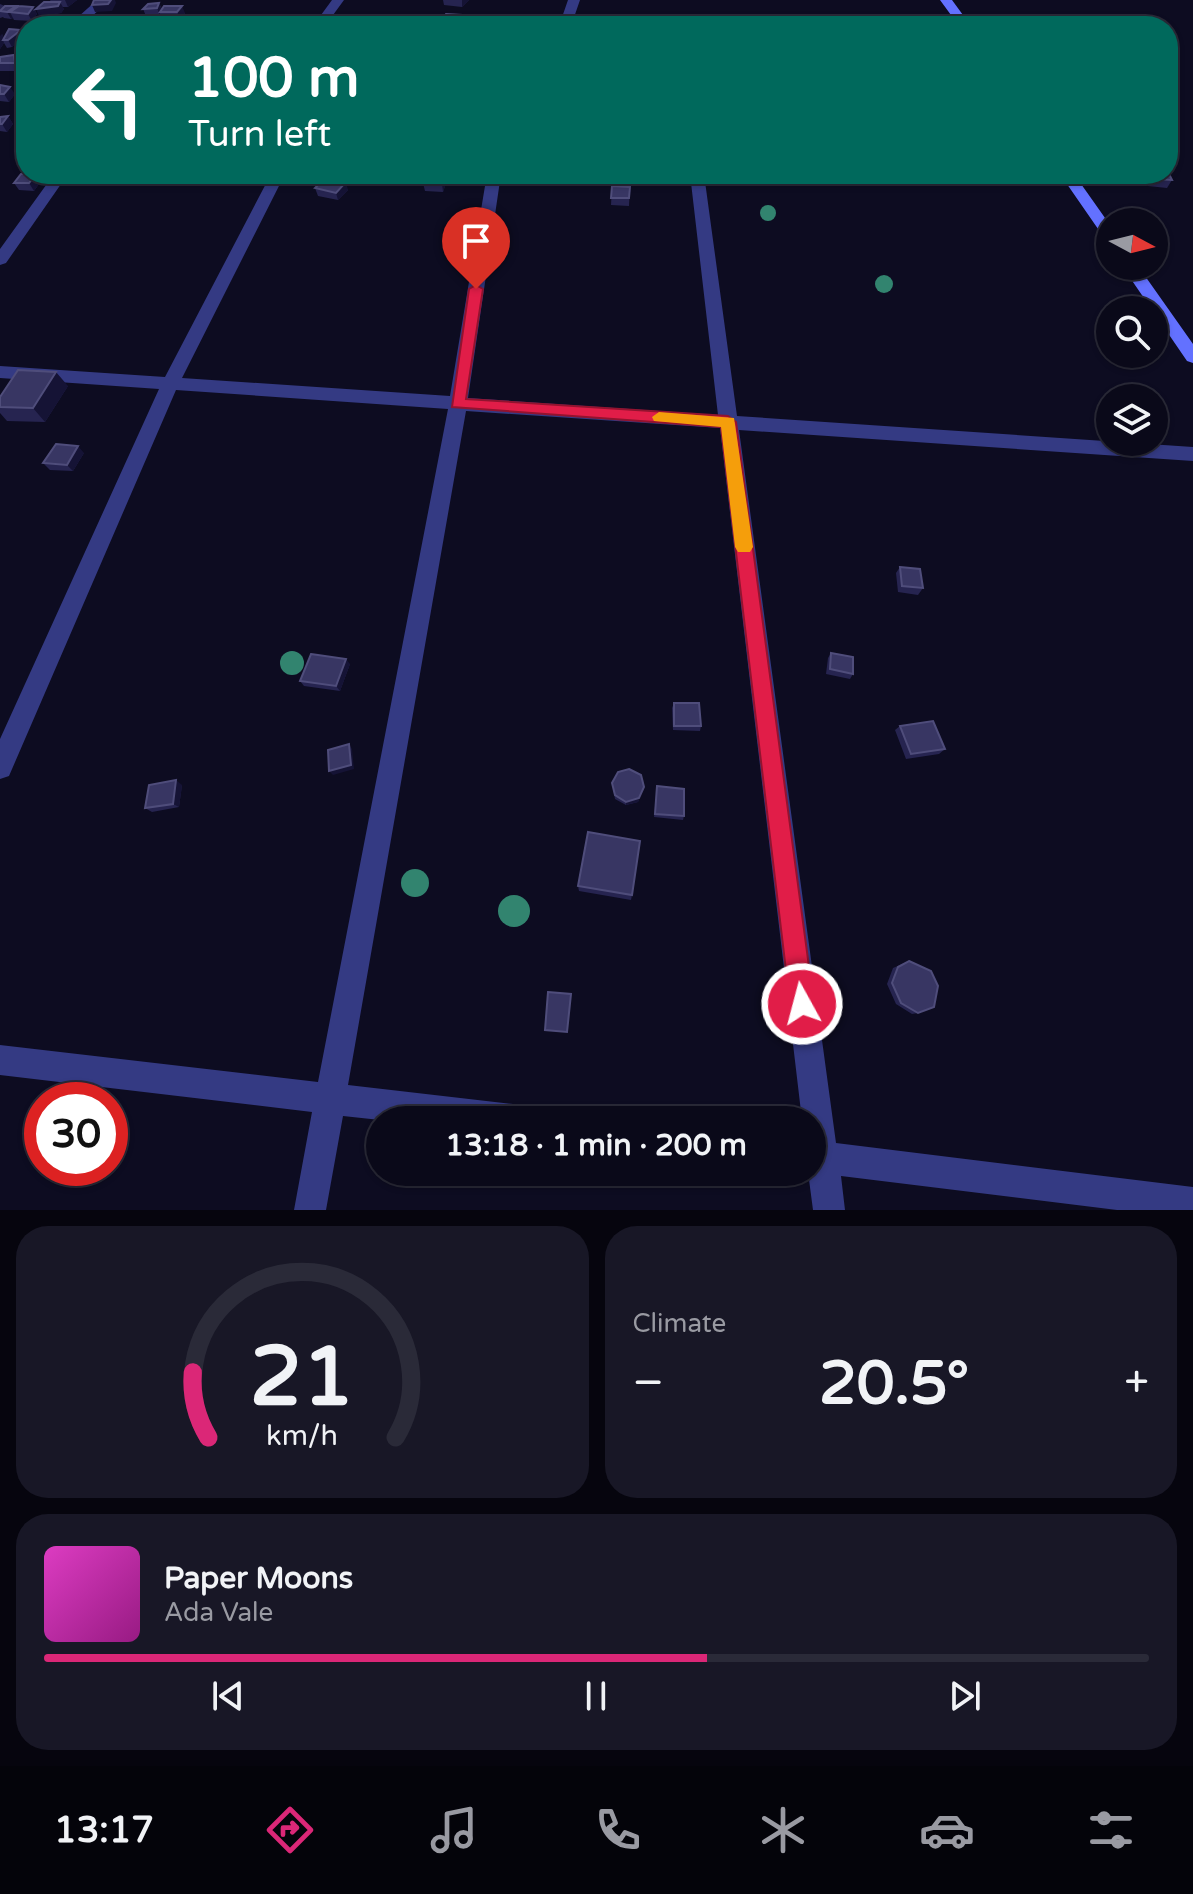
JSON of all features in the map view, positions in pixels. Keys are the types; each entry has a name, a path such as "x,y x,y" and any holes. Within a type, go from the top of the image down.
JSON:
{"main road":[{"path":"1074,184 1096,216"},
{"path":"1140,280 1193,357"}],"street":[{"path":"86,16 104,0"},
{"path":"0,260 54,184"},
{"path":"0,767 170,384 273,184"},
{"path":"310,1210 328,1098 458,403 492,184"},
{"path":"698,184 811,1106"},
{"path":"0,372 1193,454"},
{"path":"0,1060 395,1106"},
{"path":"826,1158 1193,1203"},
{"path":"824,1186 829,1210"}],"building":[{"path":"94,0 111,0 108,4 92,5"},
{"path":"44,2 60,2 58,6 36,9"},
{"path":"159,3 157,8 143,9 148,4"},
{"path":"5,6 16,6 7,12 0,11"},
{"path":"19,6 33,7 28,14 10,12"},
{"path":"164,6 182,6 177,12 160,12"},
{"path":"9,29 16,30 16,34 3,40"},
{"path":"14,55 15,63 0,63 0,57"},
{"path":"0,85 10,87 0,94"},
{"path":"319,184 344,184 336,193 315,188"},
{"path":"612,186 630,187 629,198 611,198"},
{"path":"18,370 56,372 33,408 0,407 0,397"},
{"path":"56,444 78,446 67,465 43,463"},
{"path":"900,567 920,569 923,588 902,586"},
{"path":"831,653 853,657 853,674 830,669"},
{"path":"311,654 346,659 336,686 300,681"},
{"path":"674,703 699,703 701,726 674,726"},
{"path":"933,721 945,749 911,754 900,726"},
{"path":"349,744 351,765 329,771 328,750"},
{"path":"629,769 641,775 644,787 639,798 626,802 615,795 612,783 618,772"},
{"path":"176,780 173,804 145,808 149,785"},
{"path":"657,786 684,789 684,816 655,814"},
{"path":"588,832 640,841 632,895 578,886"},
{"path":"909,961 931,971 938,986 934,1007 918,1013 901,1003 892,983 898,967"},
{"path":"548,992 571,994 567,1032 545,1030"}],"slow traffic":[{"path":"659,417 728,422 744,547"}],"route":[{"path":"476,289 458,403 728,422 802,1004"}]}
